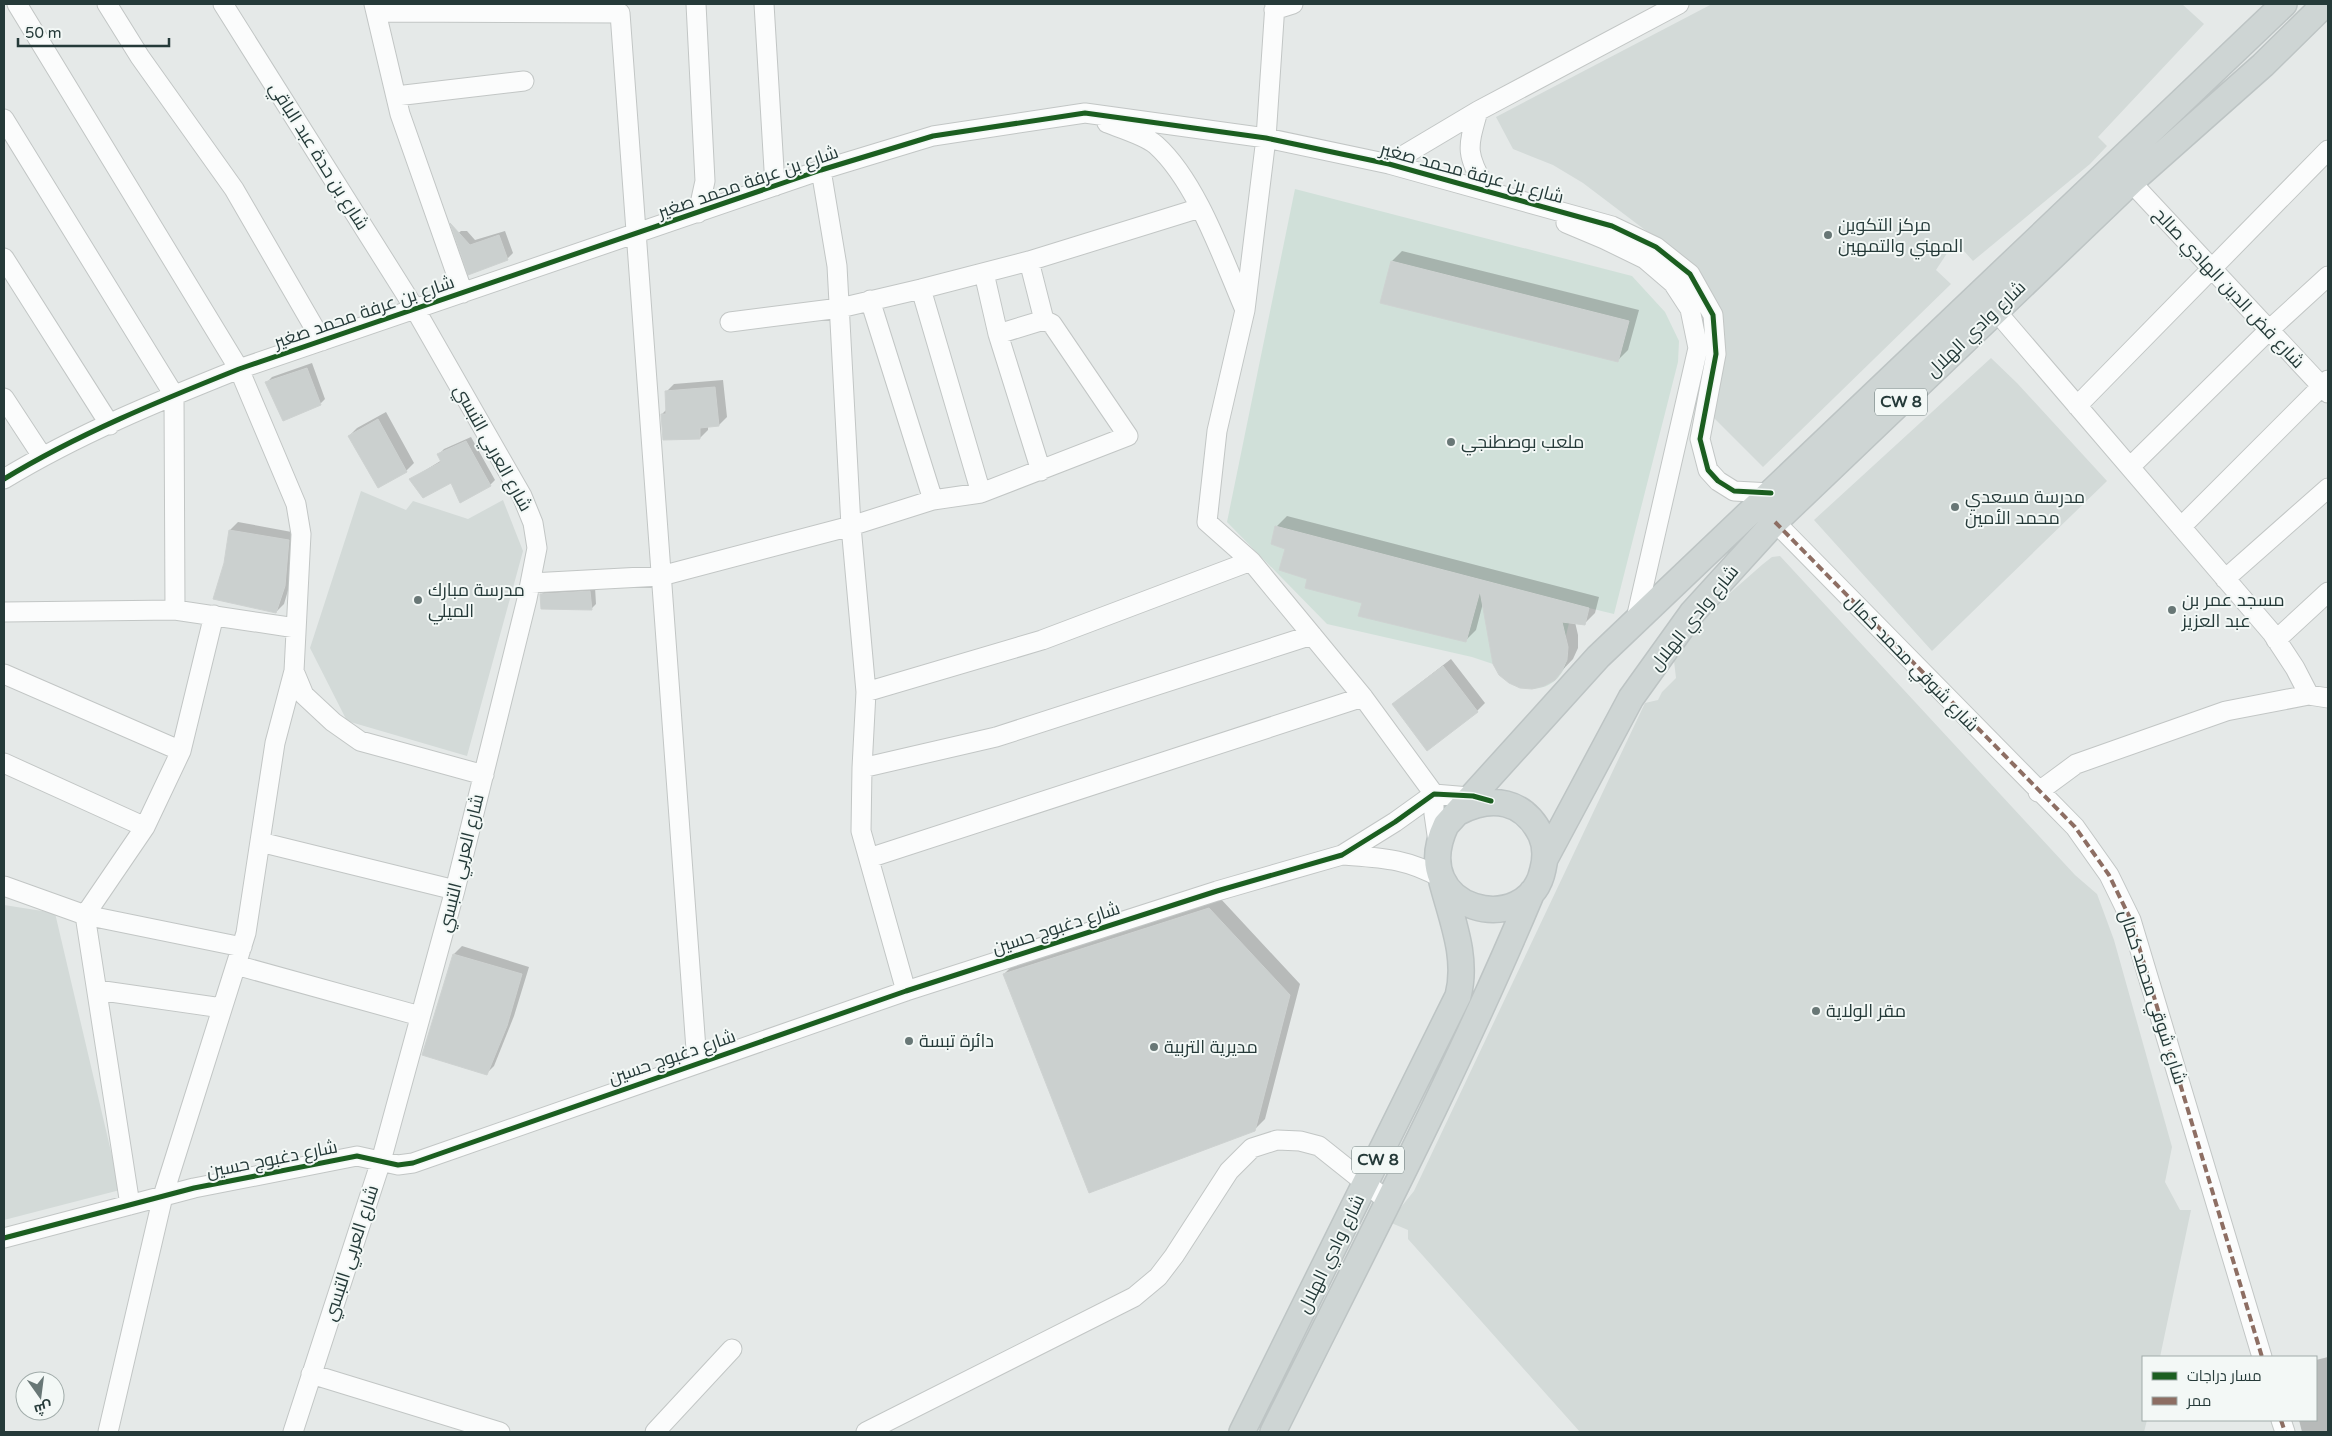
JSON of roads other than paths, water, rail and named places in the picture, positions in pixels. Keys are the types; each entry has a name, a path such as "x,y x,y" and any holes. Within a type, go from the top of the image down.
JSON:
{"main road":[{"name":"شارع وادي الهلال","path":"1474,803 1598,657 2284,4"},
{"name":"شارع وادي الهلال","path":"1546,857 1631,698 1692,614 1774,522 2131,182 2264,65 2325,4"},
{"path":"1474,803 1508,804 1524,812 1536,824 1544,840 1546,857 1542,875 1532,892 1518,903 1501,909 1483,910 1466,904 1451,893 1441,878 1437,860 1438,842 1446,825 1474,803"},
{"name":"شارع وادي الهلال","path":"1242,1432 1458,996 1462,966 1441,878"},
{"name":"شارع وادي الهلال","path":"1273,1432 1495,982 1532,892"}],"street":[{"path":"17,4 239,369 296,504 300,534 294,671 275,743 246,933 163,1196 108,1432"},
{"path":"107,4 140,57 234,189 322,340"},
{"name":"شارع بن حدة عبد الباقي","path":"223,4 415,309"},
{"path":"696,4 705,181 698,213"},
{"path":"764,4 775,186"},
{"path":"1293,4 1275,7 1266,138 1245,310 1217,431 1207,522 1251,561 1363,697 1434,794 1434,814 1438,842"},
{"path":"1389,164 1478,112 1679,4"},
{"path":"463,293 400,114 375,8 620,13 697,1062"},
{"path":"396,96 524,81"},
{"path":"1478,112 1469,143 1471,160 1486,190"},
{"path":"1086,113 1155,144 1178,170 1200,208 1245,310"},
{"name":"شارع بن عرفة محمد صغير","path":"4,479 42,456 174,395 239,369 636,235 821,170 934,136 1086,113 1266,138 1389,164 1612,226 1656,248 1690,274 1714,315 1716,354 1700,439 1708,470 1718,482 1734,492 1772,493"},
{"path":"4,119 174,395 174,610"},
{"path":"2077,406 2328,150"},
{"path":"821,170 837,266 851,526 866,692 861,831 906,991"},
{"name":"شارع فض الدين الهادي صالح","path":"2131,182 2269,330 2326,386"},
{"name":"شارع بن عرفة محمد صغير","path":"1486,190 1604,239 1645,259 1673,283 1690,309 1698,348 1635,623"},
{"path":"730,322 840,308 921,289 1029,261 1200,208"},
{"path":"4,258 110,425"},
{"path":"1029,261 1044,320"},
{"path":"984,273 998,334 1041,471"},
{"path":"2130,467 2269,330 2328,276"},
{"path":"921,289 981,492"},
{"path":"870,300 933,500"},
{"name":"شارع العربي التبسي","path":"293,1432 381,1161 455,890 537,548 533,523 522,496 415,309"},
{"path":"1996,311 2276,640 2309,695"},
{"path":"530,583 661,576 851,526 933,500 981,492 1041,471 1128,436 1052,324 1044,320 998,334"},
{"path":"2181,527 2326,386"},
{"path":"4,398 42,456"},
{"path":"2225,579 2328,488"},
{"name":"شارع شوقي محمد كمال","path":"1774,522 2038,792 2075,827 2109,875 2131,920 2262,1356"},
{"path":"866,692 1042,640 1251,561"},
{"path":"2276,640 2328,592"},
{"path":"4,612 174,610 296,628"},
{"path":"130,1205 85,915 145,827 181,751 214,615"},
{"path":"862,768 996,737 1312,635"},
{"path":"294,671 304,695 333,722 360,741 484,775"},
{"path":"4,674 181,751"},
{"path":"2038,792 2076,764 2162,732 2226,711 2309,695 2328,698"},
{"path":"869,858 1363,697"},
{"path":"4,762 145,827"},
{"path":"1342,855 1395,822 1434,794 1474,803"},
{"path":"260,842 455,890"},
{"path":"1342,855 1390,859 1418,865 1441,878"},
{"name":"شارع دغبوج حسين","path":"4,1238 194,1188 357,1156 398,1165 414,1163 697,1062 906,991 1217,891 1342,855"},
{"path":"4,886 85,915 242,947"},
{"path":"236,965 420,1016"},
{"path":"97,990 222,1008"},
{"path":"866,1432 1134,1297 1158,1277 1174,1256 1229,1171 1252,1148 1277,1140 1300,1141 1319,1146 1388,1201"},
{"path":"655,1432 732,1349"},
{"path":"311,1374 500,1432"}],"place":[{"name":"مركز التكوين المهني والتمهين","path":"1828,235"},
{"name":"ملعب بوصطنجي","path":"1451,442"},
{"name":"مدرسة مسعدي محمد الأمين","path":"1955,507"},
{"name":"مدرسة مبارك الميلي","path":"418,600"},
{"name":"مسجد عمر بن عبد العزيز","path":"2172,610"},
{"name":"مقر الولاية","path":"1816,1011"},
{"name":"دائرة تبسة","path":"909,1041"},
{"name":"مديرية التربية","path":"1154,1047"}]}
